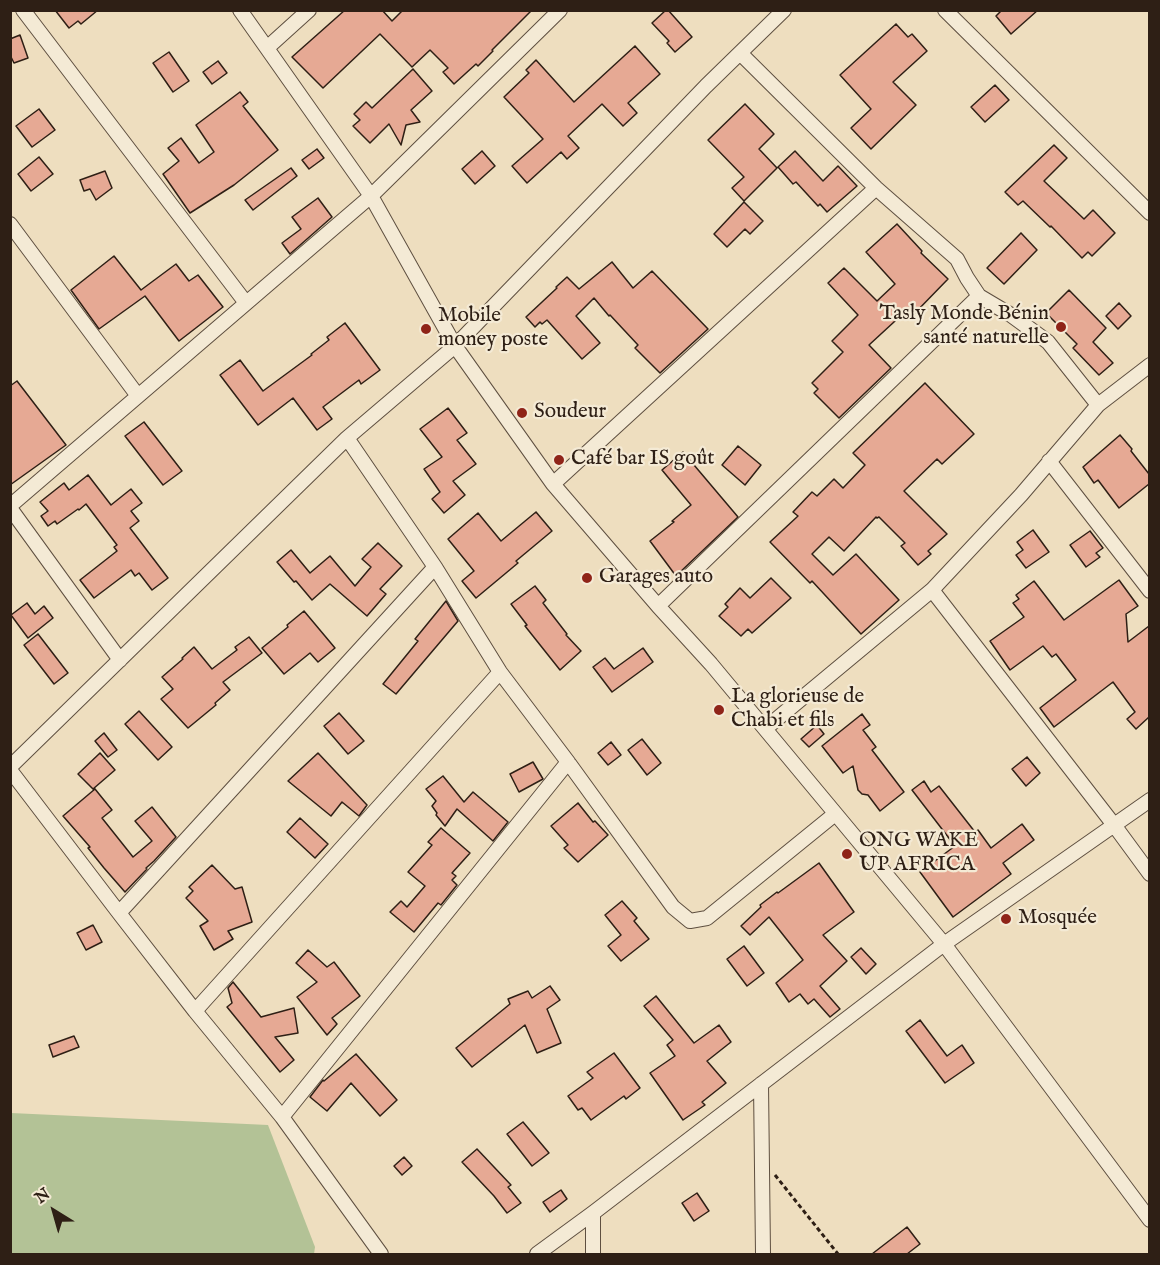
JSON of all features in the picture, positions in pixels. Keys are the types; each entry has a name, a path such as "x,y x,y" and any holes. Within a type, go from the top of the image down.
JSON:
{"street":[{"path":"23,10 246,303"},
{"path":"240,10 371,196 455,346 553,484 711,664 944,944 1149,1220"},
{"path":"267,48 309,10"},
{"path":"120,660 10,507 371,196 560,10"},
{"path":"381,1254 282,1117 195,1011 10,768 347,438 455,346 706,86 784,10"},
{"path":"945,10 1149,213"},
{"path":"740,53 876,188 957,260 979,296 1011,315 1048,342 1098,405"},
{"path":"553,484 876,188"},
{"path":"10,224 138,396"},
{"path":"658,606 979,296"},
{"path":"765,728 932,590 1021,495 1098,405 1149,364"},
{"path":"347,438 435,567 500,672 672,907 690,921 707,918 835,814"},
{"path":"1049,460 1149,591"},
{"path":"119,913 435,567"},
{"path":"932,590 1114,825 1149,874"},
{"path":"195,1011 500,672"},
{"path":"282,1117 568,762"},
{"path":"537,1254 944,944 1149,800"},
{"path":"760,1084 763,1254"},
{"path":"593,1213 593,1254"}],"path":[{"path":"761,1157 838,1254"}],"green space":[{"path":"11,1113 268,1125 315,1247 314,1254 11,1254"}],"building":[{"path":"55,10 98,10 81,24 78,21 69,28"},
{"path":"345,10 382,10 392,21 403,10 532,10 478,66 476,64 454,84 443,72 448,68 430,50 412,67 380,34 323,88 292,57"},
{"path":"666,10 692,37 675,52 667,43 669,41 652,23"},
{"path":"1002,10 1038,10 1011,34 996,16"},
{"path":"896,24 908,37 912,34 927,51 893,82 916,105 871,149 851,128 871,109 840,75"},
{"path":"20,35 28,58 14,63 10,55 10,39"},
{"path":"635,46 660,74 628,103 637,113 623,126 602,104 568,136 579,148 567,159 561,152 527,183 512,166 543,139 504,97 529,73 526,70 536,60 574,102"},
{"path":"169,52 189,81 173,92 153,63"},
{"path":"218,61 227,73 212,84 203,72"},
{"path":"413,69 432,91 411,110 420,122 406,125 401,145 389,124 370,143 353,126 360,120 354,114 366,102 372,108"},
{"path":"995,85 1009,100 985,122 971,107"},
{"path":"240,92 248,102 243,106 278,150 234,185 190,213 163,174 179,161 168,148 181,138 199,163 214,152 196,125"},
{"path":"745,104 774,134 759,149 777,168 744,201 732,188 744,177 708,140"},
{"path":"39,109 55,130 32,147 16,126"},
{"path":"1054,145 1067,158 1044,181 1084,219 1093,210 1115,233 1092,256 1088,252 1082,258 1023,201 1018,205 1005,192"},
{"path":"317,149 324,158 309,169 302,160"},
{"path":"482,151 495,166 475,184 462,169"},
{"path":"795,151 823,181 838,166 857,186 827,212 820,204 818,206 796,182 793,184 778,167"},
{"path":"39,157 53,174 31,191 18,174"},
{"path":"291,168 297,176 253,210 245,200"},
{"path":"105,171 112,188 96,200 90,189 84,191 80,180"},
{"path":"318,198 332,217 290,254 282,243 301,229 292,217"},
{"path":"744,202 763,221 750,234 745,229 727,247 714,234"},
{"path":"897,224 922,251 921,253 948,279 912,316 907,310 869,345 891,368 839,418 814,393 818,389 812,383 843,352 832,341 858,315 828,283 844,268 877,301 895,284 866,252"},
{"path":"1021,233 1037,250 1004,284 987,268"},
{"path":"114,256 141,290 176,264 189,281 198,275 223,307 179,341 145,296 99,329 71,290"},
{"path":"612,262 633,288 652,271 708,329 660,373 635,348 638,345 594,298 576,316 600,343 582,359 547,320 535,327 526,317 567,277 579,289"},
{"path":"1069,290 1106,328 1093,342 1113,363 1099,375 1073,348 1077,344 1046,313"},
{"path":"1119,303 1131,316 1118,329 1106,316"},
{"path":"345,323 380,370 361,384 359,380 323,407 332,419 317,430 293,398 258,425 220,375 240,360 263,391 312,355 329,340 327,337"},
{"path":"17,381 66,445 10,485 10,386"},
{"path":"925,383 974,434 942,464 937,459 904,491 947,534 928,551 931,554 918,565 901,546 905,543 879,517 876,517 844,551 829,537 812,554 833,575 856,554 899,600 861,634 812,581 810,583 770,542 798,516 793,512 812,492 817,496 834,479 843,488 865,465 853,453"},
{"path":"448,408 467,433 457,440 476,464 453,481 465,495 444,513 432,499 440,492 424,469 442,457 420,429"},
{"path":"144,422 182,471 163,485 125,436"},
{"path":"1120,435 1149,474 1149,484 1119,508 1098,480 1094,483 1083,467"},
{"path":"738,446 761,465 745,485 722,465"},
{"path":"683,452 738,517 676,576 650,541 691,505 662,470"},
{"path":"88,475 111,505 131,489 142,503 131,511 139,521 130,528 168,578 152,590 139,573 135,576 131,570 94,598 80,580 117,551 114,547 117,545 86,504 57,524 55,521 48,526 41,516 48,511 40,502 64,483 69,490"},
{"path":"536,512 552,531 476,598 462,581 474,571 448,539 478,513 501,541"},
{"path":"1033,530 1049,552 1026,568 1016,555 1023,550 1017,542"},
{"path":"1090,531 1103,548 1096,553 1100,557 1086,567 1070,545"},
{"path":"378,543 402,566 380,589 386,594 367,616 330,584 312,600 277,562 291,550 310,573 330,556 355,586 371,567 362,559"},
{"path":"771,578 791,598 752,633 748,629 741,636 719,616 728,607 725,604 740,588 750,598"},
{"path":"1119,580 1138,606 1126,614 1128,642 1149,626 1149,717 1136,729 1127,719 1135,712 1113,682 1054,727 1040,708 1076,680 1056,654 1052,657 1043,646 1010,670 990,641 1024,617 1013,603 1019,599 1016,595 1034,581 1064,620"},
{"path":"535,586 546,600 543,603 566,635 581,651 560,670 525,626 527,625 511,604"},
{"path":"446,601 458,621 396,694 383,684 418,641 415,639"},
{"path":"27,603 35,614 44,606 53,618 28,638 11,615"},
{"path":"304,611 335,648 318,662 310,653 284,674 262,648"},
{"path":"38,634 68,673 54,684 24,645"},
{"path":"249,637 262,653 223,682 230,690 188,728 161,699 173,689 162,677 194,647 212,669 237,650 235,647"},
{"path":"643,648 653,662 612,692 593,667 605,658 614,669"},
{"path":"139,711 172,747 158,760 125,724"},
{"path":"339,713 364,741 348,754 324,726"},
{"path":"862,714 870,725 863,730 876,747 872,750 904,792 880,811 868,795 858,790 853,766 843,773 822,746"},
{"path":"817,725 824,734 809,747 801,739"},
{"path":"104,733 117,750 108,757 95,741"},
{"path":"642,739 661,763 647,775 628,750"},
{"path":"611,742 621,755 608,765 598,753"},
{"path":"100,753 115,770 93,789 78,774"},
{"path":"318,753 367,805 359,816 342,802 331,816 288,781"},
{"path":"1027,757 1040,773 1026,786 1012,769"},
{"path":"533,762 543,779 519,792 510,774"},
{"path":"443,776 464,802 473,792 508,822 493,841 457,809 445,826 436,815 432,806 436,801 426,789"},
{"path":"924,781 931,792 939,786 975,832 978,830 991,848 1022,824 1034,840 1003,863 1011,874 953,917 920,872 955,846 912,790"},
{"path":"95,789 112,810 102,818 133,857 152,841 135,821 152,807 176,837 125,892 63,816"},
{"path":"578,803 593,822 595,821 608,835 578,862 564,848 568,845 551,826"},
{"path":"300,818 328,844 315,858 287,832"},
{"path":"441,828 470,853 452,873 456,876 452,880 457,885 441,905 438,903 414,932 390,912 401,901 407,907 425,886 408,872 432,845 428,842"},
{"path":"819,863 854,912 823,935 847,961 820,986 840,1009 830,1017 814,999 808,1004 800,994 789,1002 776,983 803,960 769,917 750,935 741,926 761,907 760,905"},
{"path":"212,865 235,889 242,887 252,922 228,931 233,939 214,950 200,926 208,921 186,898 193,891 189,887"},
{"path":"622,901 637,918 634,921 649,939 621,961 608,946 621,935 605,915"},
{"path":"93,925 102,942 86,950 77,933"},
{"path":"744,946 764,973 747,986 727,959"},
{"path":"861,948 876,964 866,974 851,957"},
{"path":"308,950 327,967 334,962 360,996 332,1018 337,1024 327,1035 297,997 317,982 296,963"},
{"path":"233,982 261,1017 294,1008 298,1033 275,1037 294,1060 280,1072 227,1007 232,1003 228,988"},
{"path":"550,986 560,1000 547,1009 561,1043 537,1053 525,1025 472,1067 456,1048 510,1004 508,999 528,991 532,998"},
{"path":"656,996 694,1043 719,1025 731,1042 707,1061 726,1083 702,1102 705,1105 683,1120 650,1073 675,1056 667,1045 673,1040 644,1006"},
{"path":"920,1020 947,1056 962,1045 974,1063 945,1083 906,1031"},
{"path":"74,1036 79,1047 53,1057 49,1045"},
{"path":"614,1053 640,1088 626,1099 624,1096 591,1120 582,1108 578,1110 568,1096 593,1078 587,1072"},
{"path":"356,1054 397,1100 380,1116 351,1083 327,1111 310,1097 323,1080"},
{"path":"523,1122 549,1153 532,1166 507,1134"},
{"path":"477,1149 511,1185 508,1187 521,1203 507,1213 462,1162"},
{"path":"404,1157 412,1166 402,1175 394,1166"},
{"path":"561,1190 567,1199 550,1212 543,1202"},
{"path":"697,1193 709,1211 694,1221 682,1203"},
{"path":"907,1227 920,1244 907,1254 872,1254"}],"place":[{"name":"Tasly Monde Bénin santé naturelle","path":"1061,327"},
{"name":"Mobile money poste","path":"426,329"},
{"name":"Soudeur","path":"522,413"},
{"name":"Café bar IS goût","path":"559,460"},
{"name":"Garages auto","path":"587,578"},
{"name":"La glorieuse de Chabi et fils","path":"719,710"},
{"name":"ONG WAKE UP AFRICA","path":"847,854"},
{"name":"Mosquée","path":"1006,919"}]}
